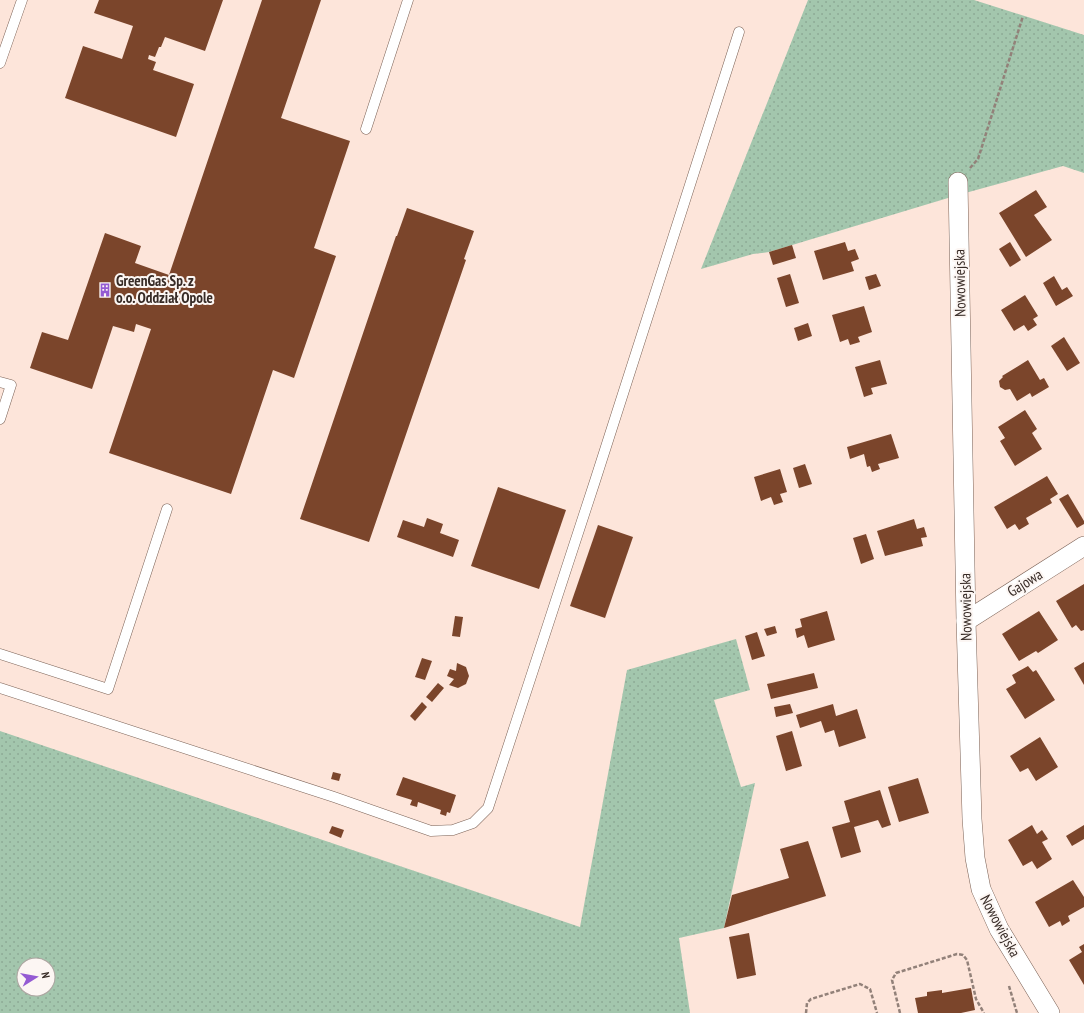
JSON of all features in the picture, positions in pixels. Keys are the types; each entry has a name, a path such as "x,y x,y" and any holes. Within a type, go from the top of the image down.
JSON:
{"street":[{"name":"Nowowiejska","path":"958,182 966,621 972,819 975,858 981,889 999,929 1050,1013"},
{"name":"Gajowa","path":"966,621 1084,546"}],"lane":[{"path":"0,63 22,0"},
{"path":"366,128 408,0"},
{"path":"0,688 334,797 431,831 453,830 473,823 488,808 598,474 739,32"},
{"path":"0,382 12,386 0,419"},
{"path":"0,654 108,689 167,510"}],"path":[{"path":"958,182 978,159 1023,16"},
{"path":"900,1013 892,980 896,973 957,954 963,955 967,960 976,999 984,1013"},
{"path":"806,1013 807,1003 811,999 860,984 870,989 877,1013"}],"green space":[{"path":"808,0 974,0 1084,35 1084,173 1063,166 958,195 769,252 753,254 701,269"},
{"path":"736,639 750,690 714,700 741,787 755,783 724,928 679,938 690,1013 0,1013 0,731 580,927 627,670"}],"building":[{"path":"99,0 223,0 205,51 165,37 155,57 149,55 148,59 156,62 153,70 194,84 176,137 65,98 83,46 122,59 133,26 94,13"},
{"path":"262,0 321,0 281,118 350,141 314,248 336,256 294,378 273,370 231,494 109,453 151,329 136,324 134,332 113,326 92,389 30,368 42,332 68,340 105,233 141,246 135,263 169,275"},
{"path":"1036,190 1047,207 1034,215 1052,240 1026,257 999,213"},
{"path":"407,208 474,231 464,259 466,260 369,542 300,519 396,236"},
{"path":"845,242 848,251 855,249 859,259 851,262 854,271 823,280 814,251"},
{"path":"1010,242 1021,260 1010,267 999,249"},
{"path":"792,245 796,258 773,265 769,252"},
{"path":"790,274 799,303 786,307 777,278"},
{"path":"876,274 881,286 869,290 865,277"},
{"path":"1054,276 1062,290 1067,287 1073,296 1056,306 1043,283"},
{"path":"1025,295 1038,316 1033,319 1037,325 1028,331 1024,325 1014,331 1001,310"},
{"path":"864,306 872,332 858,337 860,342 850,345 848,339 840,342 832,315"},
{"path":"808,323 812,336 798,341 794,328"},
{"path":"1064,337 1080,363 1067,371 1051,346"},
{"path":"880,360 887,384 871,388 873,394 864,397 855,367"},
{"path":"1028,360 1040,380 1044,378 1049,387 1032,397 1030,393 1017,401 1010,389 1005,390 1000,387 999,381 1003,377 1002,376"},
{"path":"1025,410 1037,429 1032,433 1042,449 1015,466 1000,441 1005,438 998,427"},
{"path":"891,434 899,458 878,464 880,469 872,472 870,466 867,467 864,454 850,459 847,447"},
{"path":"805,464 812,484 799,488 793,468"},
{"path":"780,469 787,492 780,494 783,502 774,505 771,497 761,501 754,477"},
{"path":"1047,476 1058,494 1050,499 1052,503 1026,518 1029,524 1019,530 1015,524 1007,529 994,507"},
{"path":"498,487 566,510 539,589 471,566"},
{"path":"1068,494 1084,521 1084,524 1077,528 1059,499"},
{"path":"427,518 443,524 440,533 459,540 453,557 397,537 403,520 424,527"},
{"path":"914,519 917,529 924,527 927,537 921,538 923,546 885,556 877,531"},
{"path":"598,525 633,537 605,618 570,606"},
{"path":"866,534 874,559 861,564 853,538"},
{"path":"1084,584 1084,630 1081,631 1076,625 1072,628 1056,601"},
{"path":"827,611 835,640 808,648 804,635 797,638 795,629 802,627 800,619"},
{"path":"1039,611 1058,640 1038,653 1036,651 1019,661 1002,634"},
{"path":"455,616 463,617 460,637 452,636"},
{"path":"775,626 777,633 767,636 764,629"},
{"path":"757,632 765,656 752,660 745,636"},
{"path":"422,658 432,661 425,680 415,677"},
{"path":"1084,662 1084,685 1074,668"},
{"path":"457,663 466,667 469,676 466,684 458,688 449,685 454,679 447,676 450,669 456,671"},
{"path":"1028,666 1033,672 1036,670 1055,700 1025,719 1006,689 1016,683 1012,675"},
{"path":"814,673 818,688 771,699 767,684"},
{"path":"438,683 444,688 432,702 426,697"},
{"path":"422,702 427,707 415,721 410,716"},
{"path":"790,704 793,713 776,717 774,707"},
{"path":"833,704 836,716 857,709 866,738 839,747 834,730 825,733 821,721 800,728 796,715"},
{"path":"792,731 802,766 786,771 776,736"},
{"path":"1040,737 1058,767 1036,781 1028,768 1020,772 1010,756"},
{"path":"333,772 341,774 339,781 331,779"},
{"path":"403,777 456,795 450,813 447,812 446,816 440,814 441,810 418,802 417,807 410,805 412,800 396,795"},
{"path":"918,778 929,813 899,822 888,787"},
{"path":"880,790 891,825 882,828 878,820 854,827 861,852 841,858 832,827 850,822 844,801"},
{"path":"1032,825 1037,834 1042,830 1048,839 1042,842 1052,859 1037,869 1032,861 1023,866 1008,840"},
{"path":"1084,825 1084,839 1072,846 1066,836"},
{"path":"332,826 344,830 341,838 329,833"},
{"path":"808,841 826,896 724,928 732,895 789,878 780,849"},
{"path":"1073,880 1084,897 1084,907 1068,916 1070,921 1062,926 1060,921 1049,927 1035,902"},
{"path":"749,933 756,975 737,979 729,937"},
{"path":"1084,944 1084,985 1069,960 1082,952 1079,947"},
{"path":"971,988 975,1010 961,1013 918,1013 915,998 927,996 927,992 942,990 942,993"}],"place":[{"name":"GreenGas Sp. z o.o. Oddział Opole","path":"105,290"}]}
